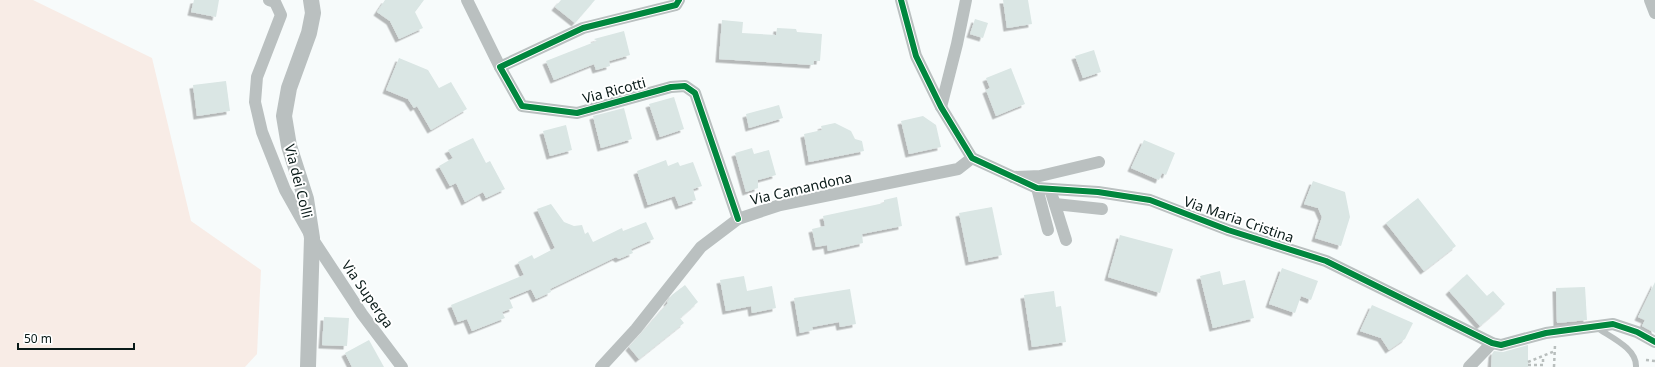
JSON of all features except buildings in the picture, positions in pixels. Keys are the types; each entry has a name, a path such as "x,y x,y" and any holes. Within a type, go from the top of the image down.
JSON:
{"street":[{"name":"Via Superga","path":"269,0 275,2 281,15 257,77 255,102 262,132 285,190 312,238 362,314 402,367"},
{"name":"Via dei Colli","path":"308,367 312,238 306,199 289,146 284,116 289,88 310,26 313,13 311,0"},
{"path":"467,0 500,67 583,28 676,5 679,0"},
{"path":"901,0 916,56 941,107 972,158"},
{"path":"941,107 957,44 966,0"},
{"path":"1650,0 1655,13"},
{"name":"Via Ricotti","path":"500,67 522,106 577,113 672,87 685,86 695,93 738,219"},
{"name":"Via Camandona","path":"601,367 636,329 701,247 738,219 780,205 958,169 972,158"},
{"name":"Via Maria Cristina","path":"972,158 1012,178 1037,188 1098,192 1150,200 1228,230 1326,260 1492,343 1501,345 1560,331 1613,324 1637,332 1655,342"},
{"path":"1012,178 1040,176 1099,162"},
{"path":"1037,188 1048,230"},
{"path":"1050,188 1066,240"},
{"path":"1055,204 1102,210"},
{"path":"1469,367 1492,343"}],"lane":[{"path":"1594,326 1630,350 1637,360 1636,367"}],"path":[{"path":"1554,367 1555,351 1560,331"},
{"path":"1543,356 1543,365 1528,363 1543,356 1555,351"}],"shaded area":[{"path":"0,0 33,0 152,58 191,221 261,270 257,354 245,367 0,367"}],"cycle path":[{"path":"679,0 676,5 583,28 500,67 522,106 577,113 671,87 685,86 695,93 738,219"},
{"path":"901,0 916,56 941,107 972,158 1037,188 1098,192 1150,200 1228,230 1326,261 1492,343 1501,345 1546,333 1613,324 1637,332 1655,342"}]}
